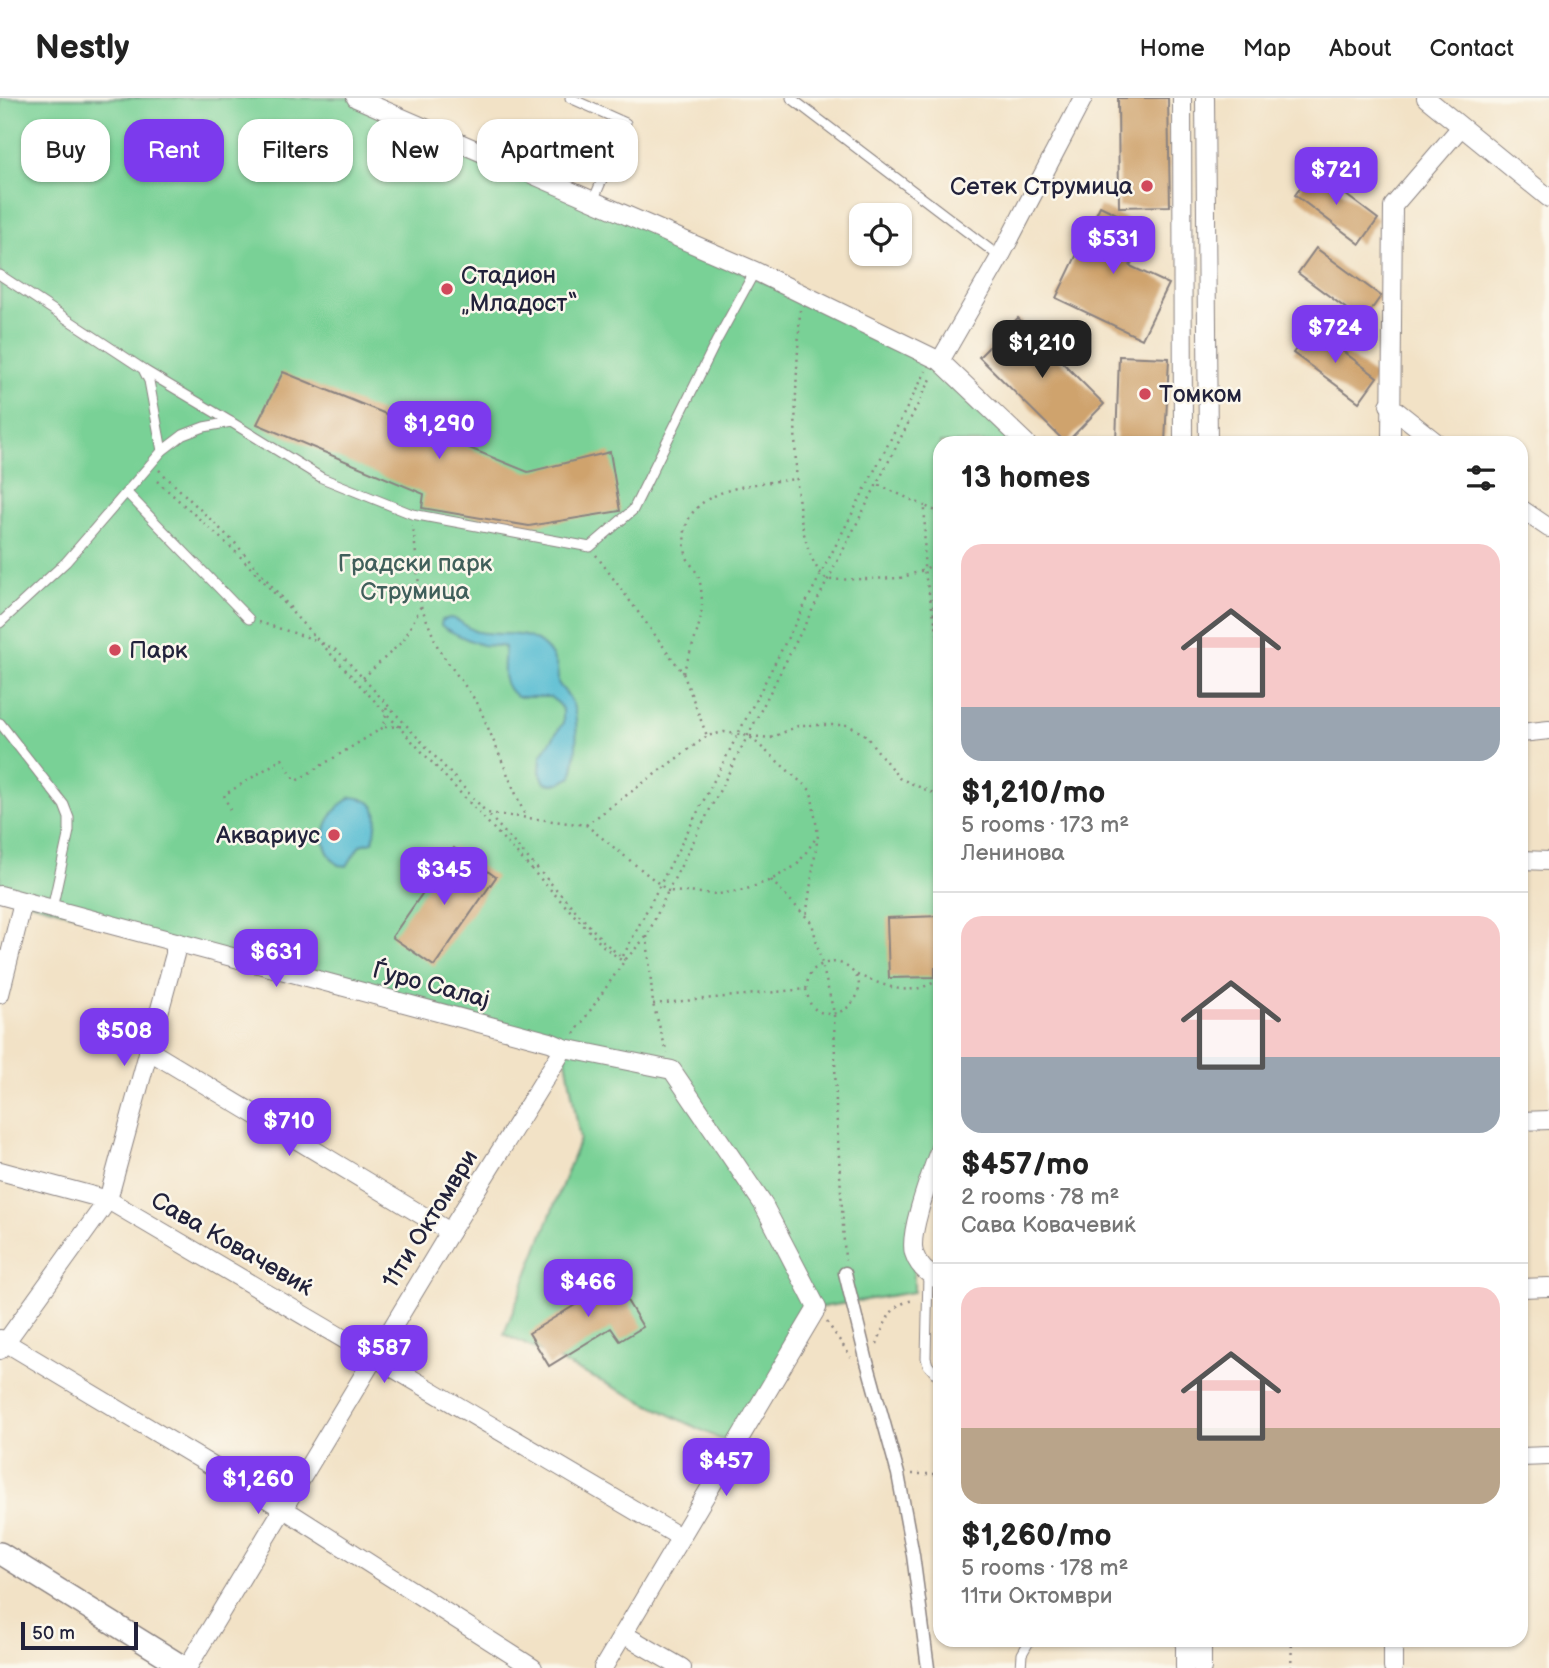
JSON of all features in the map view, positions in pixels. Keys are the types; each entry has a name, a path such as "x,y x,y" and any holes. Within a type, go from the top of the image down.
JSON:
{"street":[{"path":"356,98 755,271 940,361 1020,436"},
{"path":"940,361 1000,257 1083,98"},
{"path":"1182,98 1183,436"},
{"path":"1205,98 1208,436"},
{"path":"1426,98 1549,198"},
{"path":"1391,436 1393,206 1461,127"},
{"path":"1390,405 1428,436"},
{"path":"1528,514 1549,528"},
{"path":"1528,732 1549,730"},
{"path":"1528,860 1549,860"},
{"name":"Ѓуро Салај","path":"0,895 550,1042 564,1048 672,1070"},
{"path":"0,994 23,902"},
{"path":"175,942 108,1200 2,1344 284,1509 533,1668"},
{"name":"11ти Октомври","path":"186,1668 564,1048"},
{"path":"148,1050 450,1232"},
{"path":"603,1668 817,1308 763,1204 672,1070"},
{"path":"1528,1121 1549,1120"},
{"name":"Сава Ковачевиќ","path":"0,1171 108,1200 680,1537"},
{"path":"933,1171 913,1237 914,1255 933,1276"},
{"path":"845,1273 898,1474 913,1555 928,1668"},
{"path":"1528,1288 1549,1287"},
{"path":"1528,1457 1549,1456"},
{"path":"0,1553 186,1668"},
{"path":"623,1633 682,1668"},
{"path":"1185,1647 1185,1668"},
{"path":"1202,1647 1202,1668"},
{"path":"1393,1647 1393,1668"}],"lane":[{"path":"570,98 625,123 593,201"},
{"path":"791,98 1000,257"},
{"path":"0,275 143,369 322,478 412,514 590,547 633,510 716,342 755,271"},
{"path":"143,369 149,382 162,451"},
{"path":"0,623 66,562 162,451 183,435 231,422"},
{"path":"127,493 249,618"},
{"path":"0,723 64,805 69,818 69,831 51,909"},
{"path":"933,1280 927,1298 926,1358 933,1371"},
{"path":"1021,1668 1022,1654 1026,1647"}],"path":[{"path":"801,292 795,433 799,508 810,554 827,580 900,578 924,570 933,564"},
{"path":"624,959 647,936 940,361"},
{"path":"564,1048 624,959 925,373"},
{"path":"152,463 236,544 319,641"},
{"path":"683,673 702,605 699,577 687,558 684,536 689,516 703,500 746,484 797,479"},
{"path":"157,481 235,551 602,945 621,960 624,959"},
{"path":"879,485 933,510"},
{"path":"925,506 924,570 933,612"},
{"path":"412,514 421,606 439,650 478,704 526,818"},
{"path":"590,547 683,673 707,736"},
{"path":"362,678 404,640 421,606"},
{"path":"249,618 319,641 338,651 605,943 624,959"},
{"path":"384,727 387,705"},
{"path":"586,825 707,736 724,732 771,738 800,725 848,725 865,735 899,778 933,793"},
{"path":"230,810 224,795 282,759 296,780 384,727 406,726"},
{"path":"749,736 811,791 818,835 806,917"},
{"path":"487,813 586,825 668,891 719,894 744,890 771,880 797,865 818,835"},
{"path":"771,880 812,923 834,1013 845,1273"},
{"path":"647,936 653,1004 672,1070"},
{"path":"857,975 859,986 856,998 848,1009 822,1013 811,1004 806,989 810,974 823,963 839,963 857,975 902,991 933,983"},
{"path":"653,1004 806,989"},
{"path":"817,1308 849,1356 857,1362 867,1362 892,1310 908,1300 927,1298"},
{"path":"898,1474 933,1474"},
{"path":"1291,1668 1292,1647"}],"green space":[{"name":"Градски парк Струмица","path":"0,98 356,98 403,119 367,119 367,182 463,182 463,146 477,152 477,182 543,182 940,361 1019,436 933,436 933,1176 914,1255 914,1292 817,1308 734,1446 504,1334 580,1139 564,1048 0,894"}],"water":[{"path":"450,618 478,632 523,635 546,648 556,664 558,683 573,704 576,748 572,777 549,784 545,783 540,772 541,756 563,723 563,710 558,703 550,697 517,697 505,680 505,647 482,645 448,630 441,625 442,620"},
{"path":"351,797 369,802 373,806 377,818 375,833 373,842 360,845 347,866 338,865 326,847 325,829 334,812"}],"building":[{"path":"1118,98 1168,98 1170,206 1119,207"},
{"path":"1313,170 1378,219 1360,244 1295,195"},
{"path":"1100,206 1148,229 1130,266 1169,284 1142,339 1056,298"},
{"path":"1316,248 1381,296 1363,321 1298,273"},
{"path":"1018,318 1104,404 1073,436 1059,436 979,357"},
{"path":"1312,328 1377,377 1359,402 1293,353"},
{"path":"1119,356 1169,358 1165,436 1116,436"},
{"path":"283,372 528,472 610,452 620,511 529,526 422,508 424,494 257,424"},
{"path":"454,848 496,877 434,966 392,937"},
{"path":"933,916 933,977 889,978 887,918"},
{"path":"605,1264 643,1327 620,1341 611,1328 549,1366 529,1333 595,1293 585,1277"}],"place":[{"name":"Сетек Струмица","path":"1147,186"},
{"name":"Стадион „Младост“","path":"447,289"},
{"name":"Томком","path":"1145,394"},
{"name":"Парк","path":"115,650"},
{"name":"Аквариус","path":"334,835"}]}
